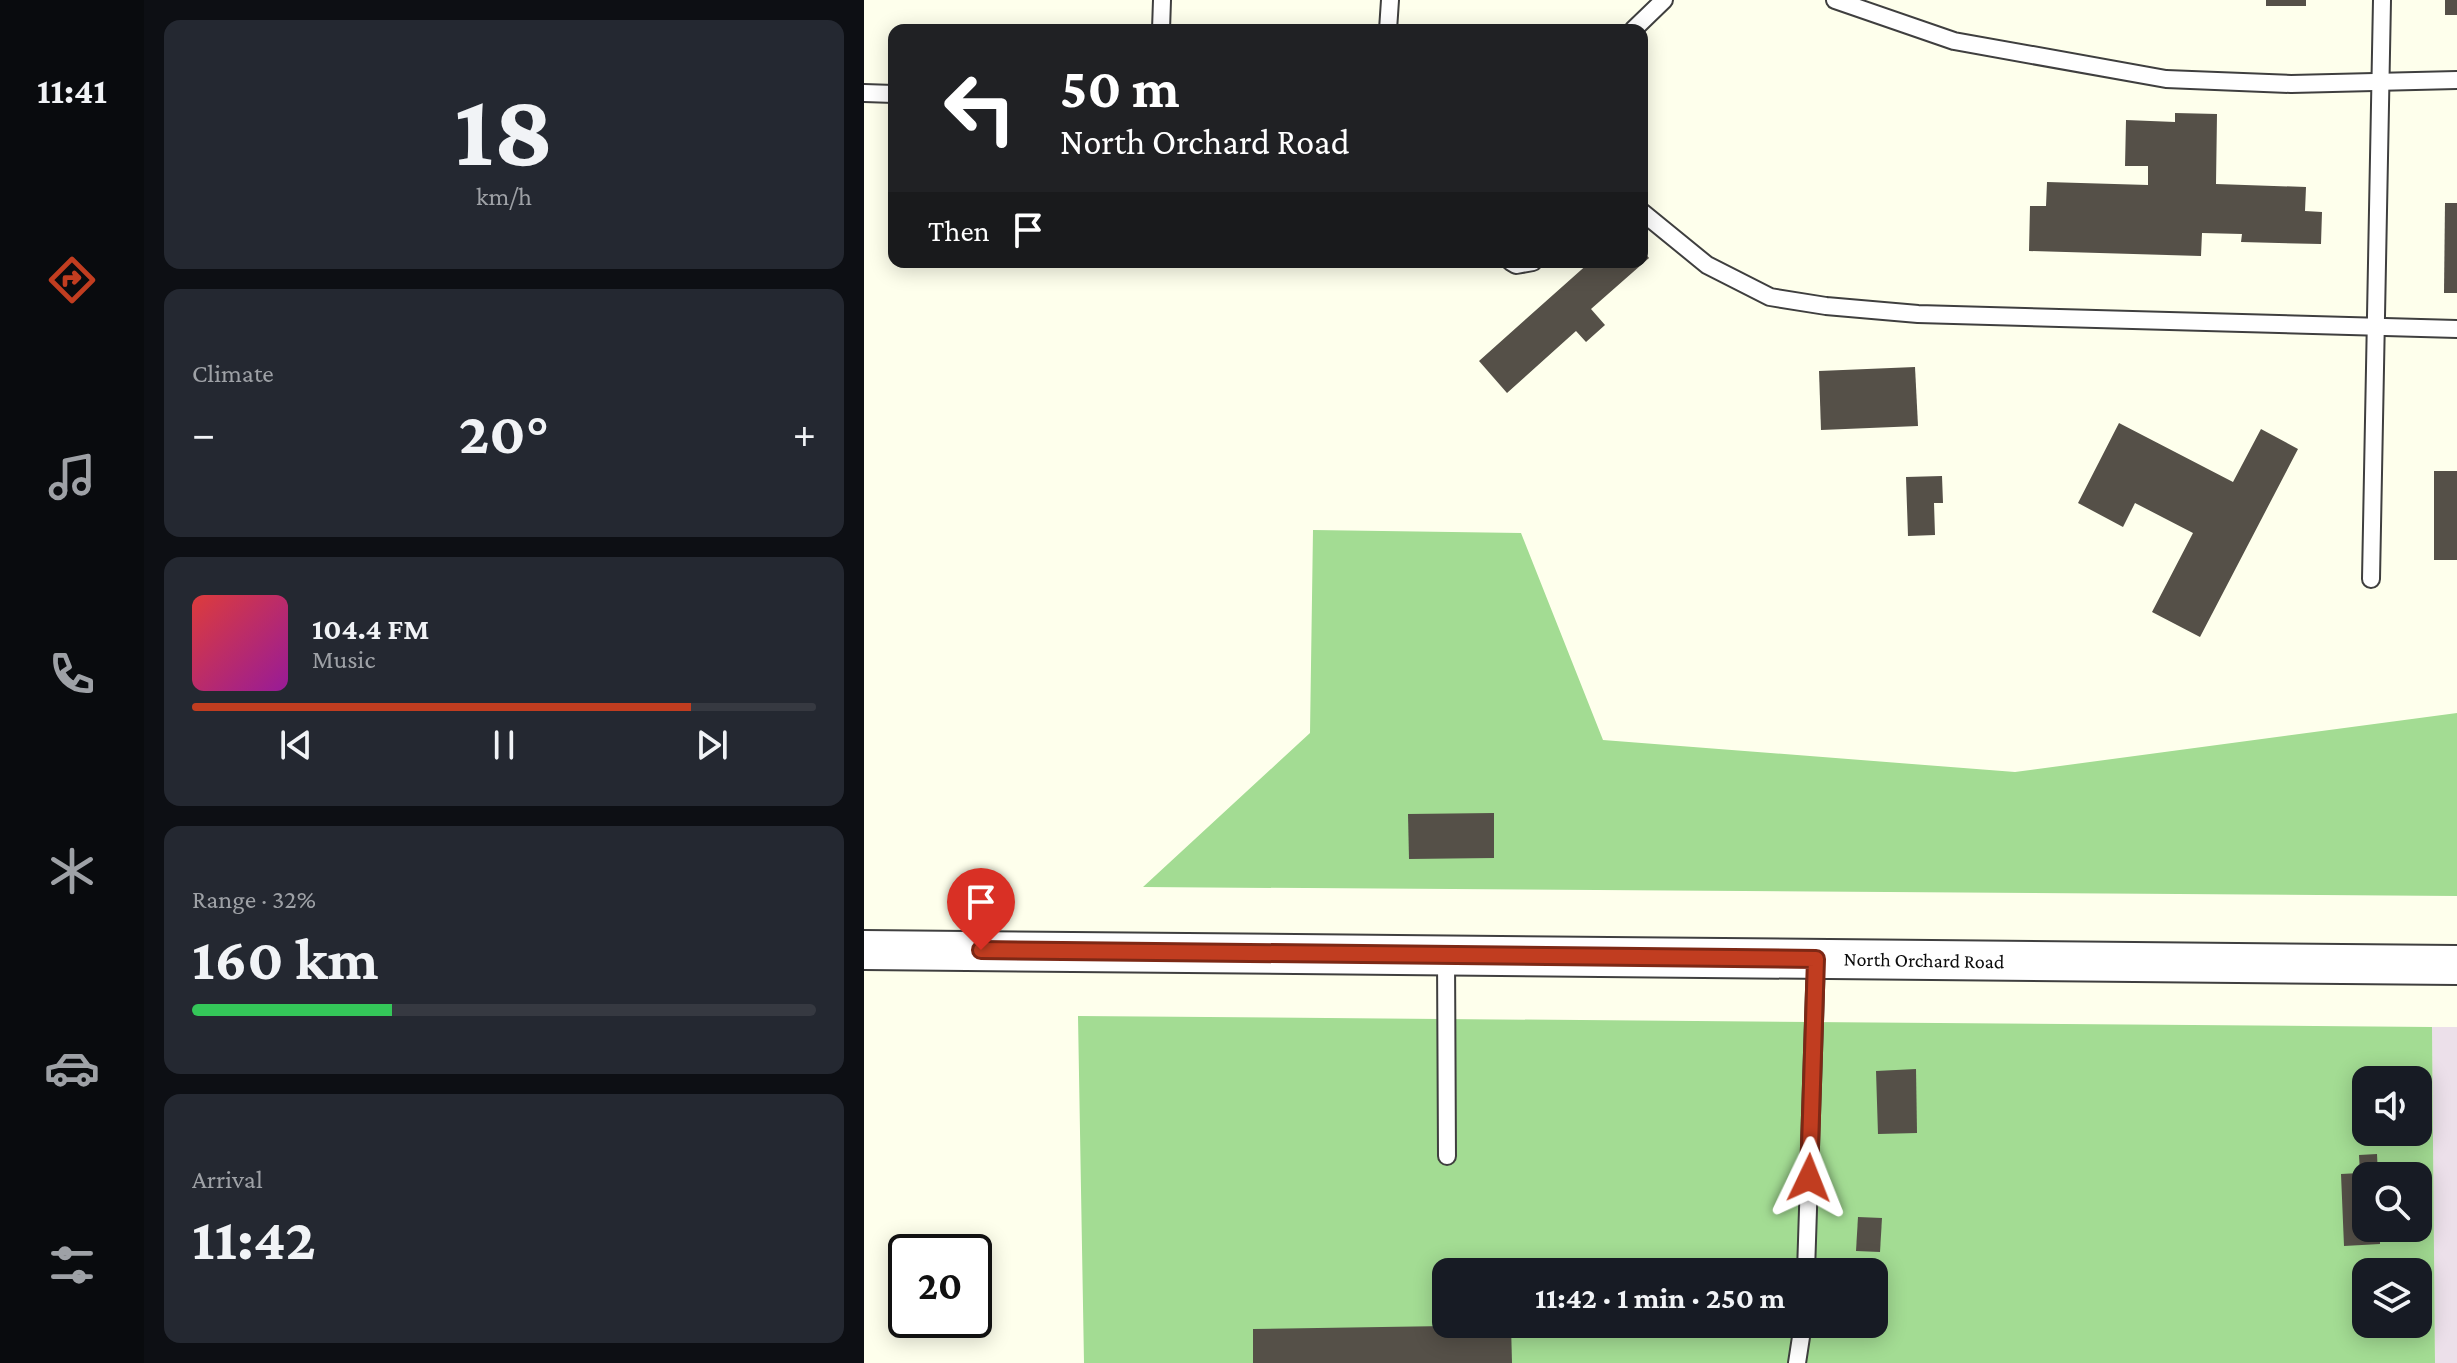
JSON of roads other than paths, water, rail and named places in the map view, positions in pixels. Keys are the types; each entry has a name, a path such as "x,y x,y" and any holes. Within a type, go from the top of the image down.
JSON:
{"street":[{"name":"North Orchard Road","path":"864,950 2457,965"}],"lane":[{"path":"1161,24 1162,0"},
{"path":"1388,24 1390,0"},
{"path":"1639,24 1664,0"},
{"path":"1835,0 1954,41 2166,79 2291,84 2457,80"},
{"path":"2371,579 2382,0"},
{"path":"864,93 888,94"},
{"path":"1648,217 1707,265 1770,297 1826,306 1918,314 2457,329"},
{"path":"1446,954 1447,1156"},
{"path":"1806,1258 1816,959"},
{"path":"1797,1363 1801,1338"}]}
